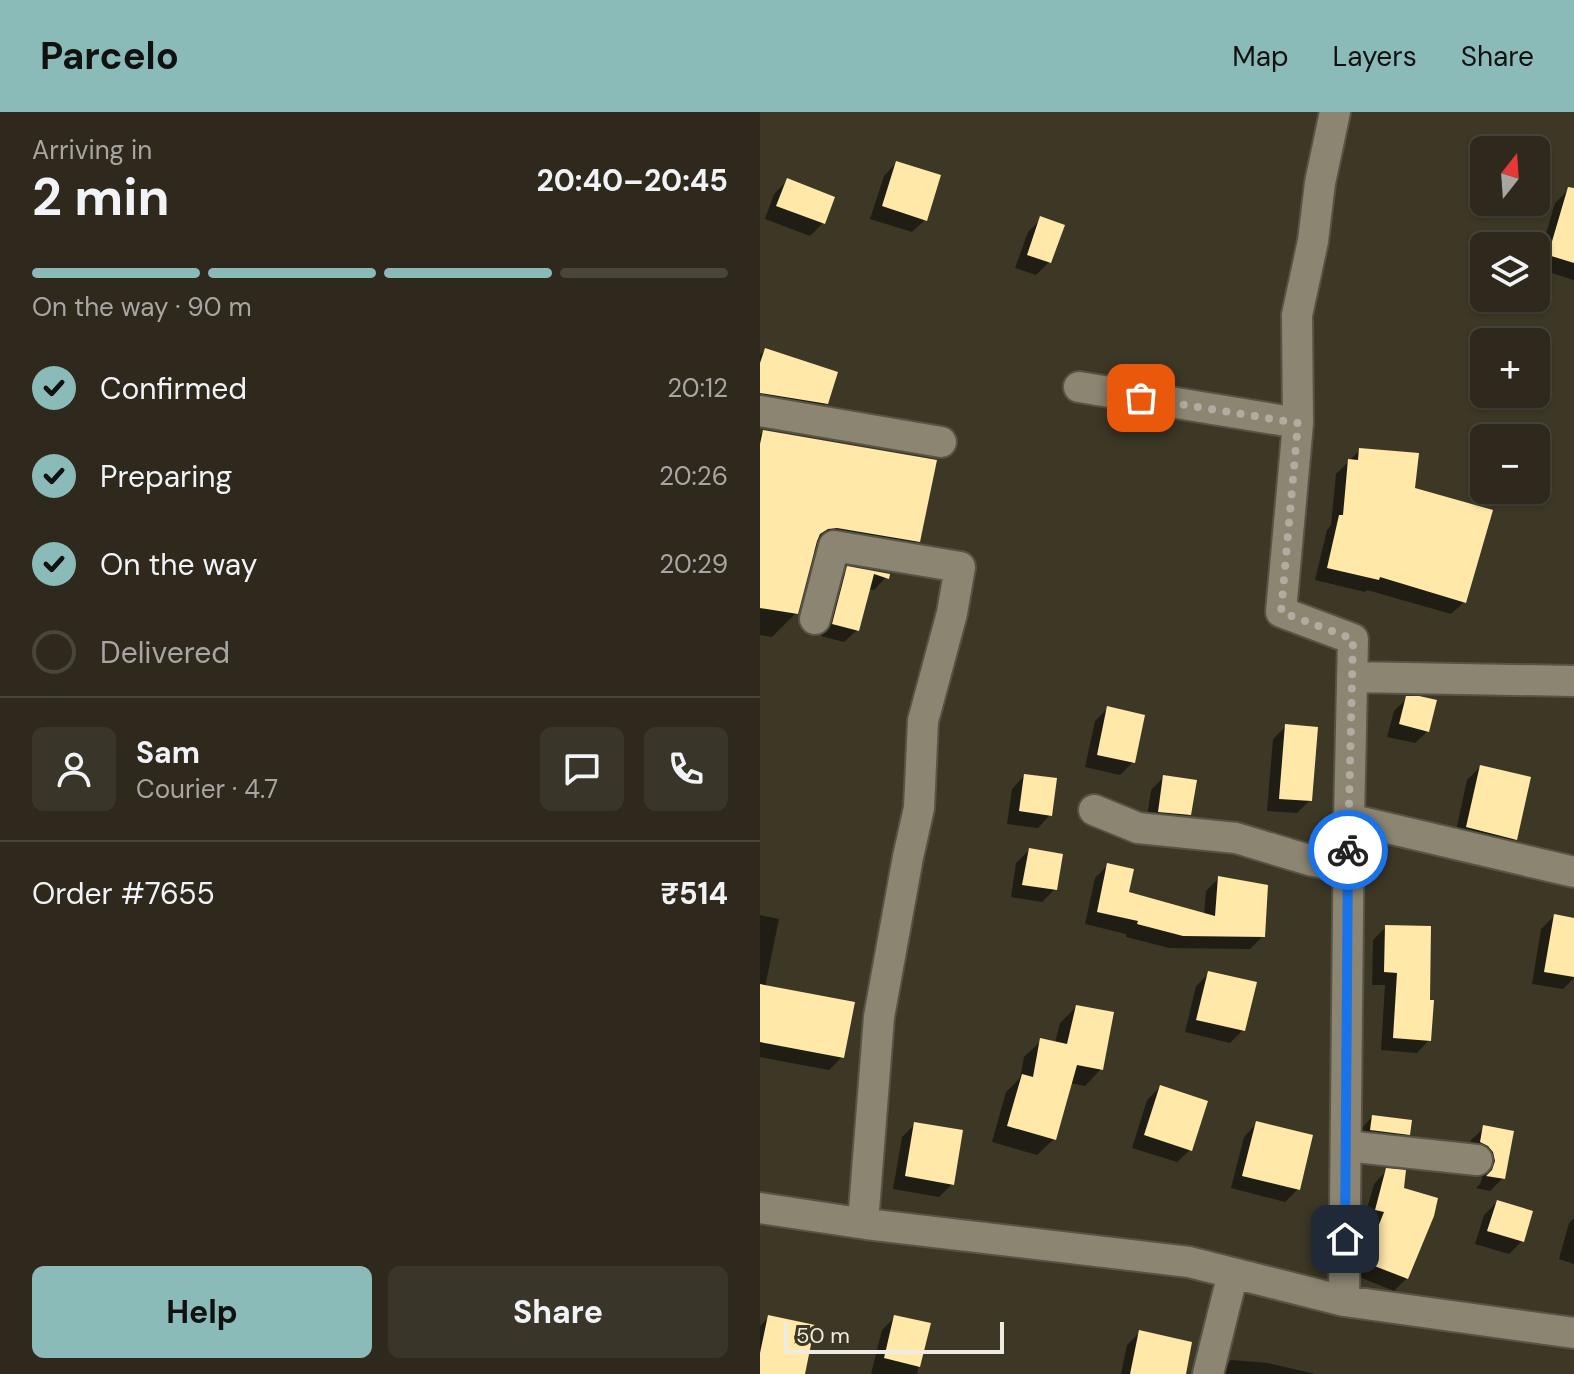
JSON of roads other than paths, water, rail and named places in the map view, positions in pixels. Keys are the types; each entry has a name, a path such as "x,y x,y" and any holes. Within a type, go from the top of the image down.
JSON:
{"street":[{"path":"1335,112 1297,315 1298,423 1281,612 1353,639 1344,1301"},
{"path":"1079,387 1298,423"},
{"path":"760,411 941,442"},
{"path":"815,619 834,546 960,567 952,613 923,721 919,808 879,1017 863,1223"},
{"path":"1352,677 1574,681"},
{"path":"1094,810 1138,828 1236,838 1348,868"},
{"path":"1349,819 1574,872"},
{"path":"1346,1146 1477,1160"},
{"path":"760,1208 1189,1262 1344,1301 1574,1333"},
{"path":"1208,1374 1233,1273"}]}
